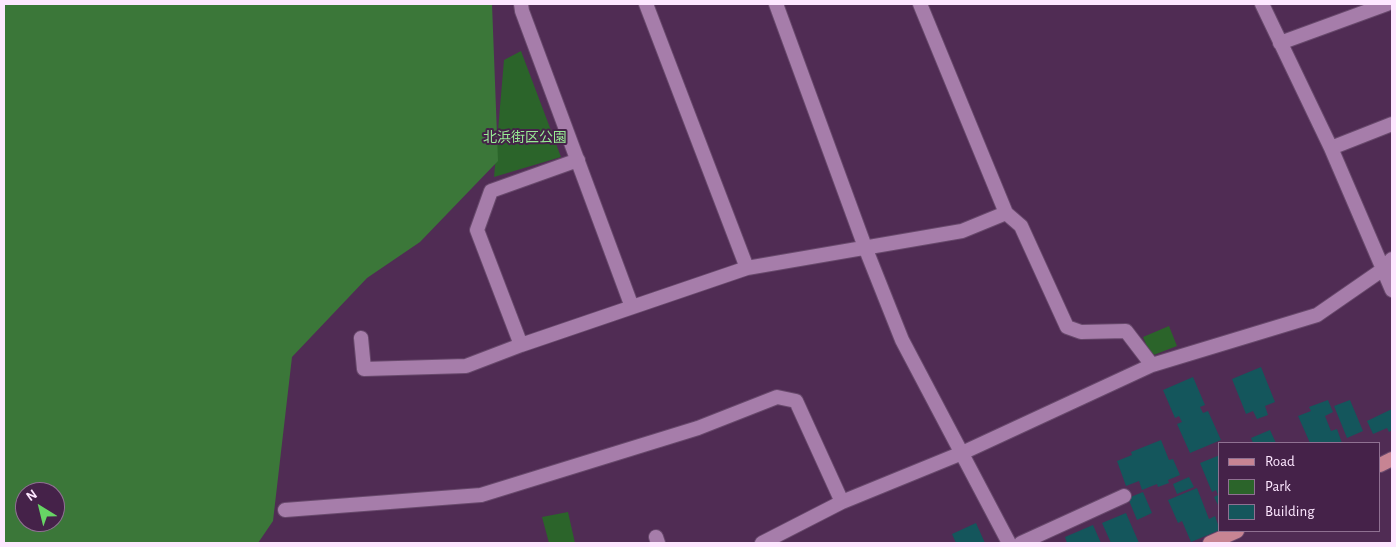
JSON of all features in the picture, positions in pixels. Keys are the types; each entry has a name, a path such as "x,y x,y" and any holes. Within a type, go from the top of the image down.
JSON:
{"main road":[{"path":"1210,543 1235,532"}],"street":[{"path":"521,4 632,307"},
{"path":"646,4 747,268"},
{"path":"776,4 865,247 902,340 1009,543"},
{"path":"920,4 1006,213 1021,226 1067,327 1081,332 1126,331 1152,365"},
{"path":"1262,4 1330,148 1392,290"},
{"path":"1280,43 1387,4"},
{"path":"1330,148 1392,124"},
{"path":"520,345 477,230 491,191 578,160"},
{"path":"361,338 364,370 466,366 520,345 747,268 962,231 1006,213"},
{"path":"762,543 842,502 962,453 1152,365 1317,315 1382,270 1392,259"},
{"path":"285,510 481,495 698,428 777,397 796,401 842,502"},
{"path":"1020,543 1124,496"}],"green space":[{"path":"4,4 492,4 498,161 420,242 367,278 292,357 273,521 258,543 4,543"},
{"name":"北浜街区公園","path":"521,51 561,157 494,177 504,60"},
{"path":"1169,326 1177,346 1151,356 1143,337"},
{"path":"568,512 575,543 549,543 542,517"}],"building":[{"path":"1261,367 1275,402 1265,406 1268,415 1257,419 1253,411 1246,414 1232,379"},
{"path":"1193,377 1205,405 1200,407 1203,413 1208,411 1221,440 1190,453 1177,424 1182,422 1179,416 1175,418 1163,390"},
{"path":"1328,400 1333,412 1325,416 1331,431 1337,429 1342,442 1310,442 1298,416 1311,411 1309,407"},
{"path":"1350,400 1363,431 1347,438 1334,406"},
{"path":"1392,409 1392,430 1389,432 1387,428 1373,434 1367,421"},
{"path":"1270,430 1276,442 1253,442 1251,438"},
{"path":"1161,440 1169,460 1173,459 1180,475 1168,480 1169,483 1158,487 1157,484 1142,490 1139,481 1126,486 1117,461 1132,455 1131,452"},
{"path":"1218,456 1218,495 1216,490 1212,492 1200,463"},
{"path":"1189,477 1194,487 1177,494 1173,484"},
{"path":"1197,488 1209,519 1215,516 1218,531 1191,542 1182,521 1178,523 1168,500"},
{"path":"1143,492 1152,513 1137,520 1128,498"},
{"path":"1218,495 1218,505 1214,497"},
{"path":"1126,513 1139,543 1111,543 1102,523"},
{"path":"976,523 985,543 956,543 952,534"},
{"path":"1093,525 1101,543 1067,543 1065,537"}]}
